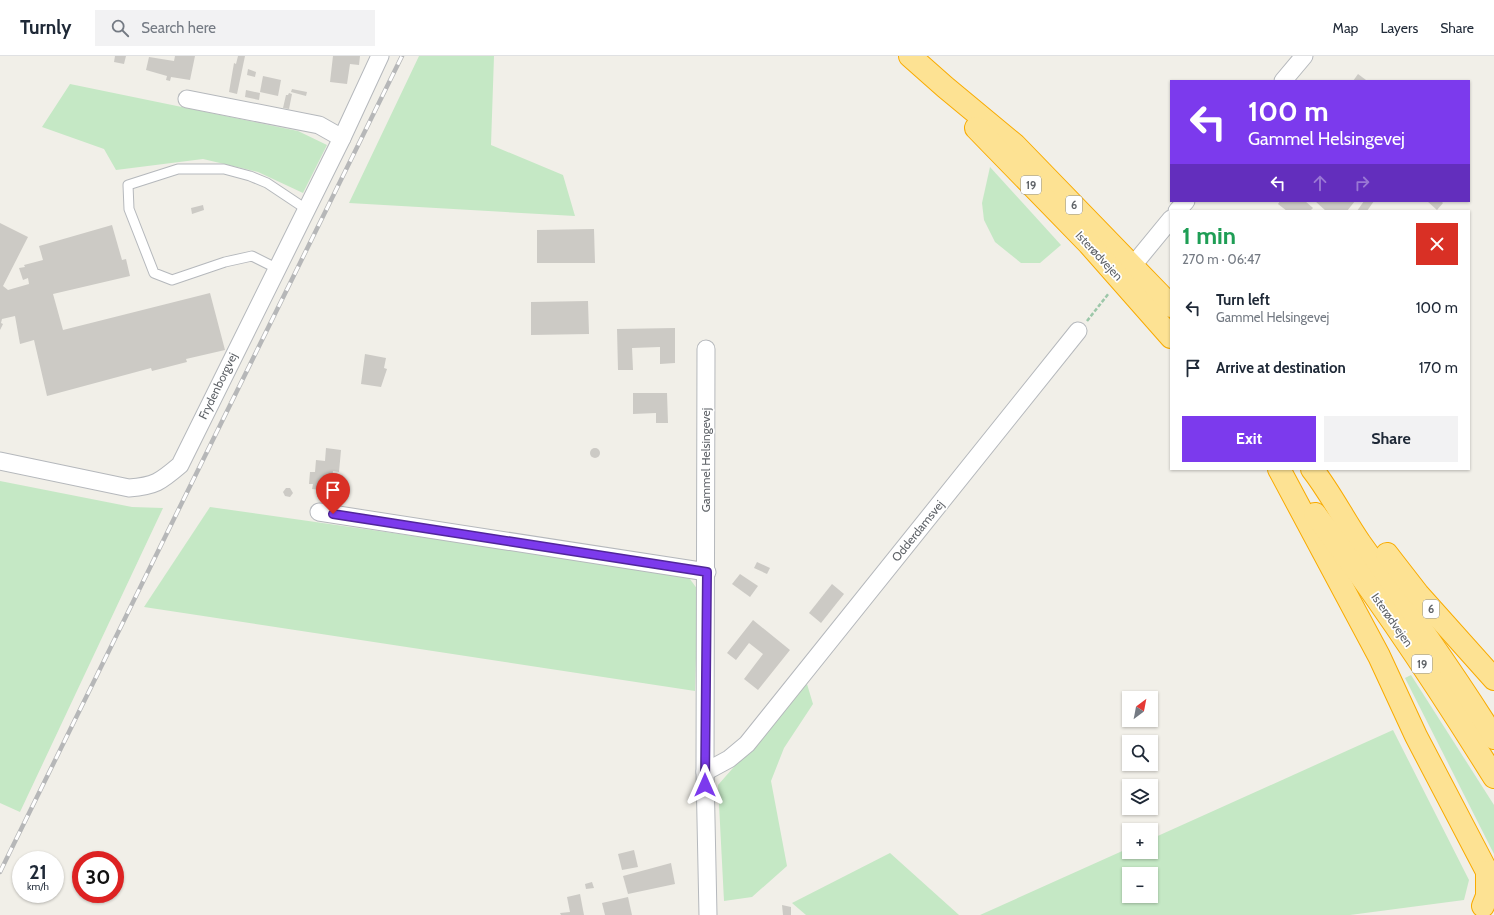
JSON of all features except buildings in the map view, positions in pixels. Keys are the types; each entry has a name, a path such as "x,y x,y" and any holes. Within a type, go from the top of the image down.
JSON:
{"highway":[{"name":"Isterødvejen","path":"910,56 1015,145 1127,272 1170,336"},
{"path":"932,56 973,97 1015,145"},
{"name":"Isterødvejen","path":"945,87 978,130 1127,272 1170,305"},
{"name":"Isterødvejen","path":"1281,470 1346,554 1429,674 1494,778"},
{"path":"1281,470 1378,656 1416,736 1490,878 1487,896 1483,906"},
{"name":"Isterødvejen","path":"1318,477 1349,527 1452,671 1494,738"},
{"name":"6","path":"1318,477 1355,516 1418,594 1494,679"}],"street":[{"name":"Frydenborgvej","path":"0,461 129,488 149,487 162,480 180,465 276,268 342,138 380,56"},
{"path":"1284,80 1304,56"},
{"path":"187,99 319,125 342,138"},
{"path":"1178,210 1185,202"},
{"path":"1127,272 1170,220"},
{"name":"Odderdamsvej","path":"705,772 729,759 747,744 1078,330"},
{"name":"Gammel Helsingevej","path":"706,349 707,572 705,772 708,915"},
{"path":"319,512 707,572"}],"lane":[{"path":"276,268 252,256 225,262 172,280 154,273 129,209 128,185 178,169 224,169 250,176 267,183 306,209"}],"path":[{"path":"1078,330 1127,272"}],"green space":[{"path":"419,56 494,56 491,145 563,175 575,216 349,203"},
{"path":"70,84 298,131 327,145 303,193 258,172 203,159 116,170 104,149 42,127"},
{"path":"990,167 1061,245 1040,263 1021,263 995,242 984,220 982,203"},
{"path":"0,481 132,507 163,508 20,812 0,803"},
{"path":"210,507 687,575 698,590 695,691 144,607"},
{"path":"1411,675 1494,805 1494,854 1405,678"},
{"path":"807,684 813,704 784,748 771,781 787,866 752,897 724,901 718,785"},
{"path":"1393,730 1469,880 1464,900 1350,915 980,915 1122,851 1122,859 1158,859 1158,836"},
{"path":"890,853 959,915 806,915 792,903"}],"railway":[{"path":"0,872 402,56"}],"route":[{"path":"333,514 707,572 705,785"}]}
